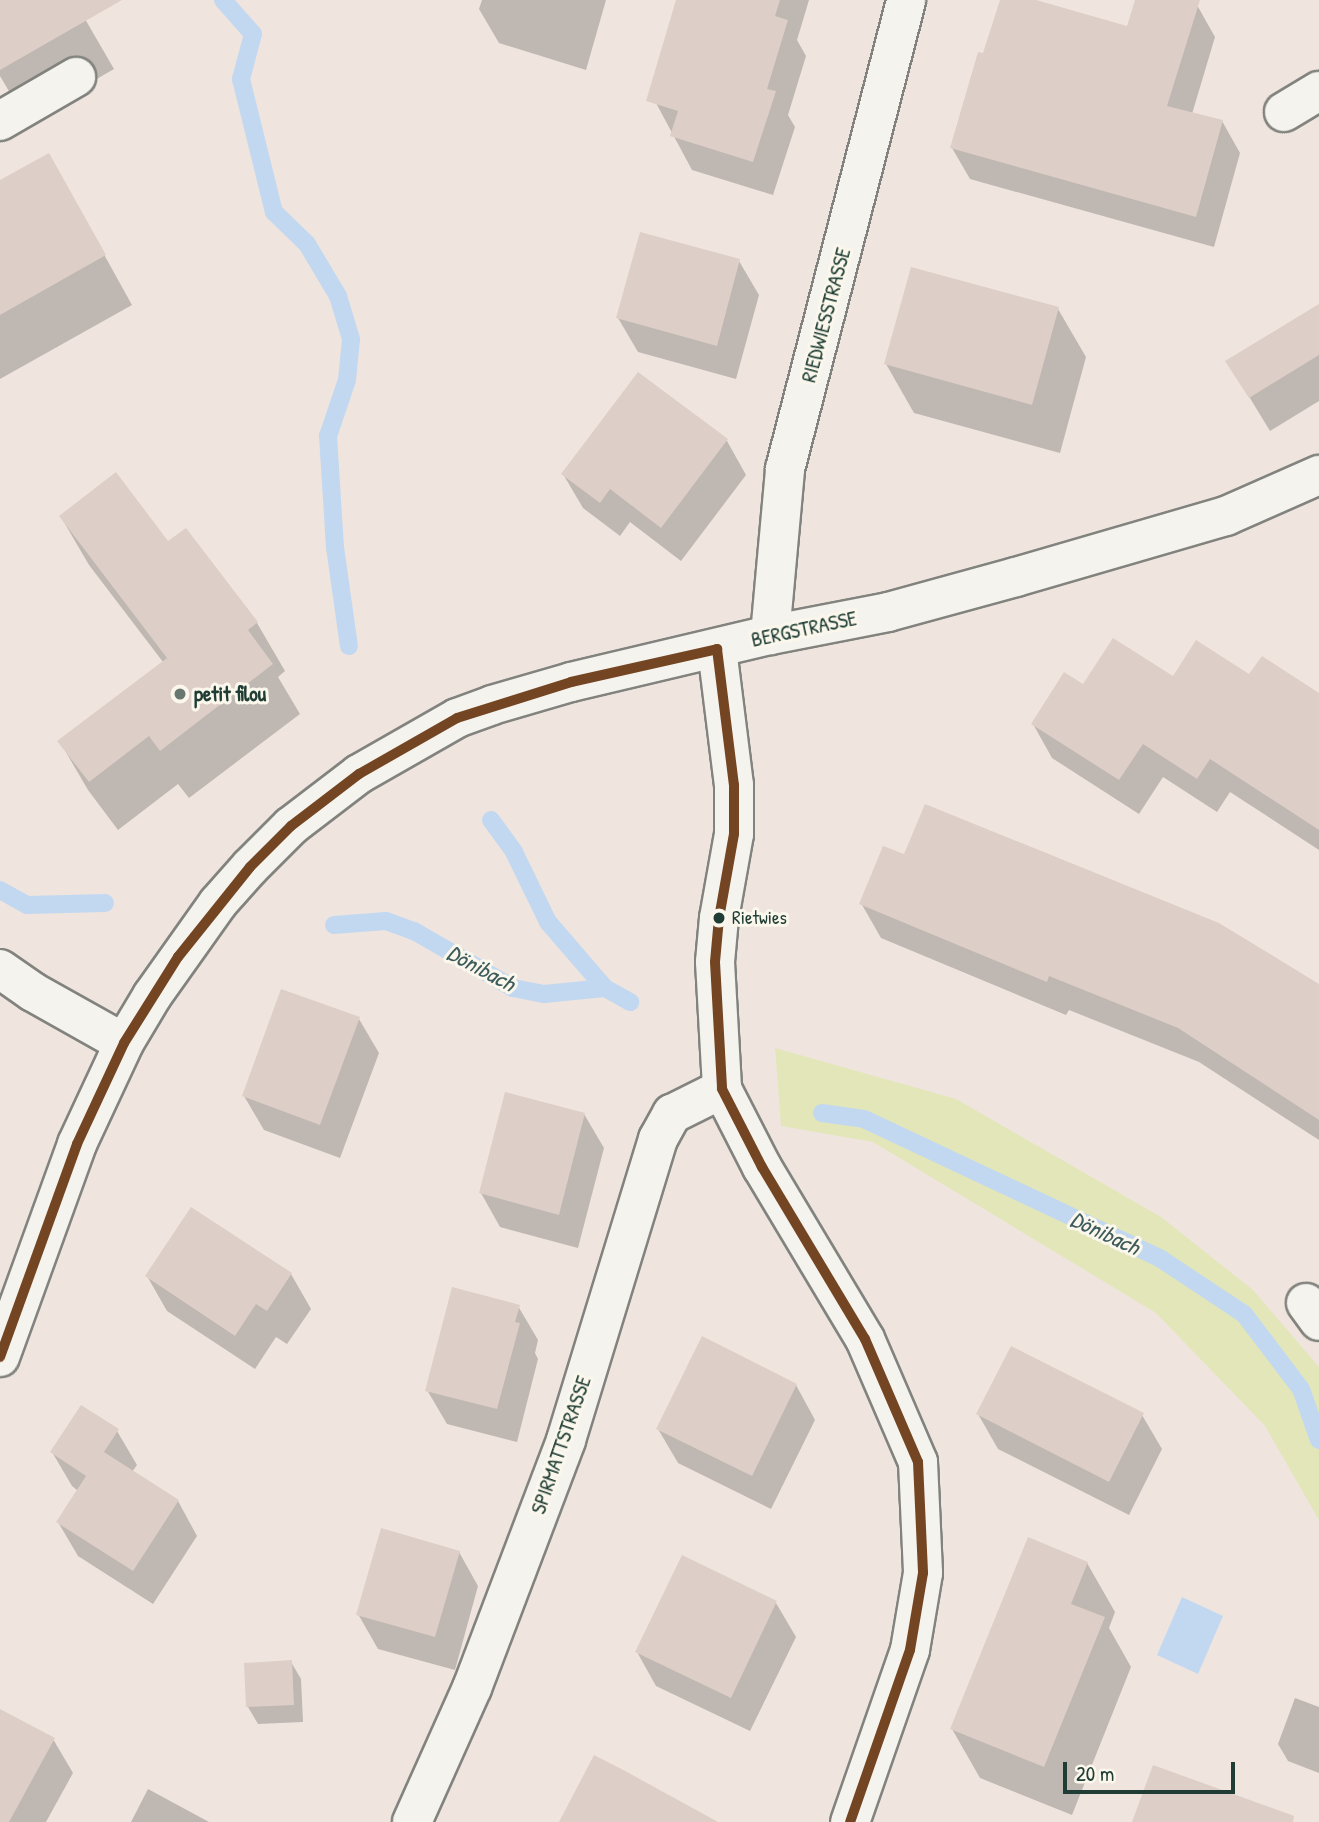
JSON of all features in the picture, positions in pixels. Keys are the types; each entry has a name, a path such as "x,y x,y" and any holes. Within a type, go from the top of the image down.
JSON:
{"street":[{"name":"RIEDWIESSTRASSE","path":"770,635 785,469 906,0"},
{"path":"0,121 76,77"},
{"path":"1284,112 1319,92"},
{"name":"BERGSTRASSE","path":"0,1357 77,1144 124,1043 178,957 218,903 291,826 359,774 457,718 492,705 570,682 770,635 888,612 1226,516 1319,475"},
{"path":"717,649 734,797 734,834 719,918 715,962 722,1089 762,1167 865,1339 918,1462 923,1573 910,1650 850,1822"},
{"path":"0,968 33,992 124,1043"},
{"name":"SPIRMATTSTRASSE","path":"412,1822 472,1688 566,1440 658,1139 672,1114 722,1089"}],"green space":[{"path":"775,1048 956,1099 1161,1217 1253,1290 1319,1367 1319,1520 1265,1426 1156,1313 873,1142 781,1126"}],"water":[{"path":"1182,1597 1223,1616 1198,1674 1157,1655"}],"building":[{"path":"0,0 122,0 0,70"},
{"path":"676,0 780,0 775,16 788,20 767,89 776,91 753,162 670,136 678,111 646,101"},
{"path":"1000,0 1036,0 1127,26 1135,0 1200,0 1167,106 1223,120 1196,217 950,148 978,52 983,53"},
{"path":"49,153 106,255 0,315 0,180"},
{"path":"640,232 740,259 717,346 616,318"},
{"path":"911,267 1059,307 1032,405 884,364"},
{"path":"1319,304 1319,355 1249,398 1225,361"},
{"path":"638,372 728,439 661,528 610,489 600,503 561,474"},
{"path":"116,472 168,541 186,528 258,622 248,630 273,664 160,751 149,736 89,782 57,741 167,658 59,516"},
{"path":"1113,638 1173,676 1196,640 1249,674 1262,656 1319,693 1319,830 1210,759 1197,779 1143,744 1119,780 1031,724 1064,672 1083,684"},
{"path":"925,804 1219,923 1319,984 1319,1120 1178,1028 1049,976 1047,982 859,904 883,846 904,854"},
{"path":"281,989 360,1017 320,1125 242,1096"},
{"path":"505,1092 585,1113 559,1215 479,1193"},
{"path":"191,1207 292,1273 267,1311 256,1304 235,1336 145,1276"},
{"path":"452,1287 520,1305 515,1322 520,1323 497,1409 425,1391"},
{"path":"702,1336 797,1384 752,1476 656,1429"},
{"path":"1011,1346 1144,1413 1109,1482 976,1414"},
{"path":"81,1405 119,1429 104,1452 179,1500 133,1571 56,1522 86,1476 50,1452"},
{"path":"381,1528 460,1551 435,1637 356,1615"},
{"path":"1028,1537 1088,1562 1071,1604 1105,1617 1044,1767 950,1729"},
{"path":"682,1555 777,1601 731,1698 635,1652"},
{"path":"292,1660 294,1705 246,1707 244,1663"},
{"path":"0,1709 55,1738 9,1822 0,1822"},
{"path":"594,1755 627,1772 718,1822 559,1822"},
{"path":"1153,1765 1294,1816 1293,1822 1132,1822"}],"waterway":[{"path":"223,0 253,34 241,79 274,212 307,244 338,296 351,339 347,380 328,436 335,547 349,646"},
{"path":"491,820 514,852 548,922 605,988"},
{"name":"Dönibach","path":"0,890 27,905 105,903"},
{"name":"Dönibach","path":"334,925 386,921 414,931 513,988 544,994 605,988 630,1002"},
{"name":"Dönibach","path":"822,1113 864,1119 1161,1259 1244,1314 1301,1389 1319,1440"}],"transit line":[{"path":"717,649 734,785 734,834 719,918 715,962 722,1089 762,1167 865,1339 918,1462 923,1573 910,1650 850,1822"},
{"path":"0,1357 77,1144 124,1043 178,957 250,867 291,826 359,774 457,718 571,682 717,649"}],"place":[{"name":"petit filou","path":"180,694"},
{"name":"Rietwies","path":"719,918"}]}
